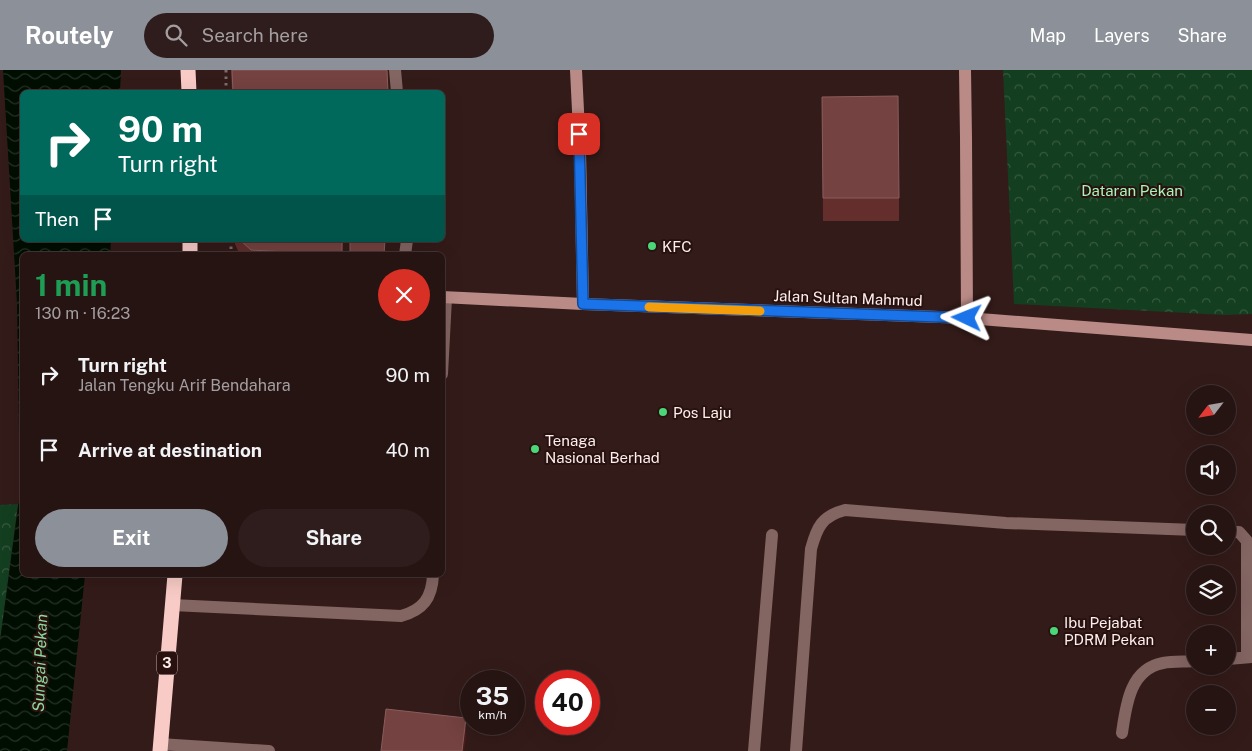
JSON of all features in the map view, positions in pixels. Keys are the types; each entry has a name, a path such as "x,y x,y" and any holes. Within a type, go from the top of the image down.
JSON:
{"highway":[{"path":"188,70 188,90"},
{"name":"3","path":"160,747 174,577"}],"street":[{"path":"576,70 583,304"},
{"path":"965,70 967,318"},
{"name":"Jalan Sultan Mahmud","path":"445,298 967,318 1252,340"}],"lane":[{"path":"395,70 397,90"},
{"path":"796,751 811,549 818,528 823,521 835,513 845,510 1006,523 1186,530"},
{"path":"1236,532 1239,532 1247,541 1250,657 1236,658"},
{"path":"754,751 772,535"},
{"path":"172,605 401,616 412,613 427,600 433,577"},
{"path":"1122,733 1127,701 1136,681 1145,670 1162,663 1186,662"},
{"path":"160,747 269,751"}],"path":[{"path":"226,70 226,90"}],"green space":[{"name":"Dataran Pekan","path":"1003,70 1252,70 1252,314 1225,315 1014,304"},
{"path":"18,504 0,641 0,505"}],"water":[{"path":"3,70 121,70 120,90 20,90 20,242 111,242 110,252 20,252 20,492 17,303"},
{"name":"Sungai Pekan","path":"20,492 20,577 85,577 67,751 0,751 0,641"}],"building":[{"path":"232,70 387,70 388,90 233,90"},
{"path":"898,96 899,198 823,198 822,97"},
{"path":"242,242 342,242 342,252 251,250"},
{"path":"350,242 385,242 384,252 350,252"},
{"path":"386,709 460,717 460,735 464,735 462,751 381,751"}],"slow traffic":[{"path":"649,307 760,311"}],"place":[{"name":"KFC","path":"652,246"},
{"name":"Pos Laju","path":"663,412"},
{"name":"Tenaga Nasional Berhad","path":"535,449"},
{"name":"Ibu Pejabat PDRM Pekan","path":"1054,631"}],"route":[{"path":"579,134 583,304 967,318"}]}
